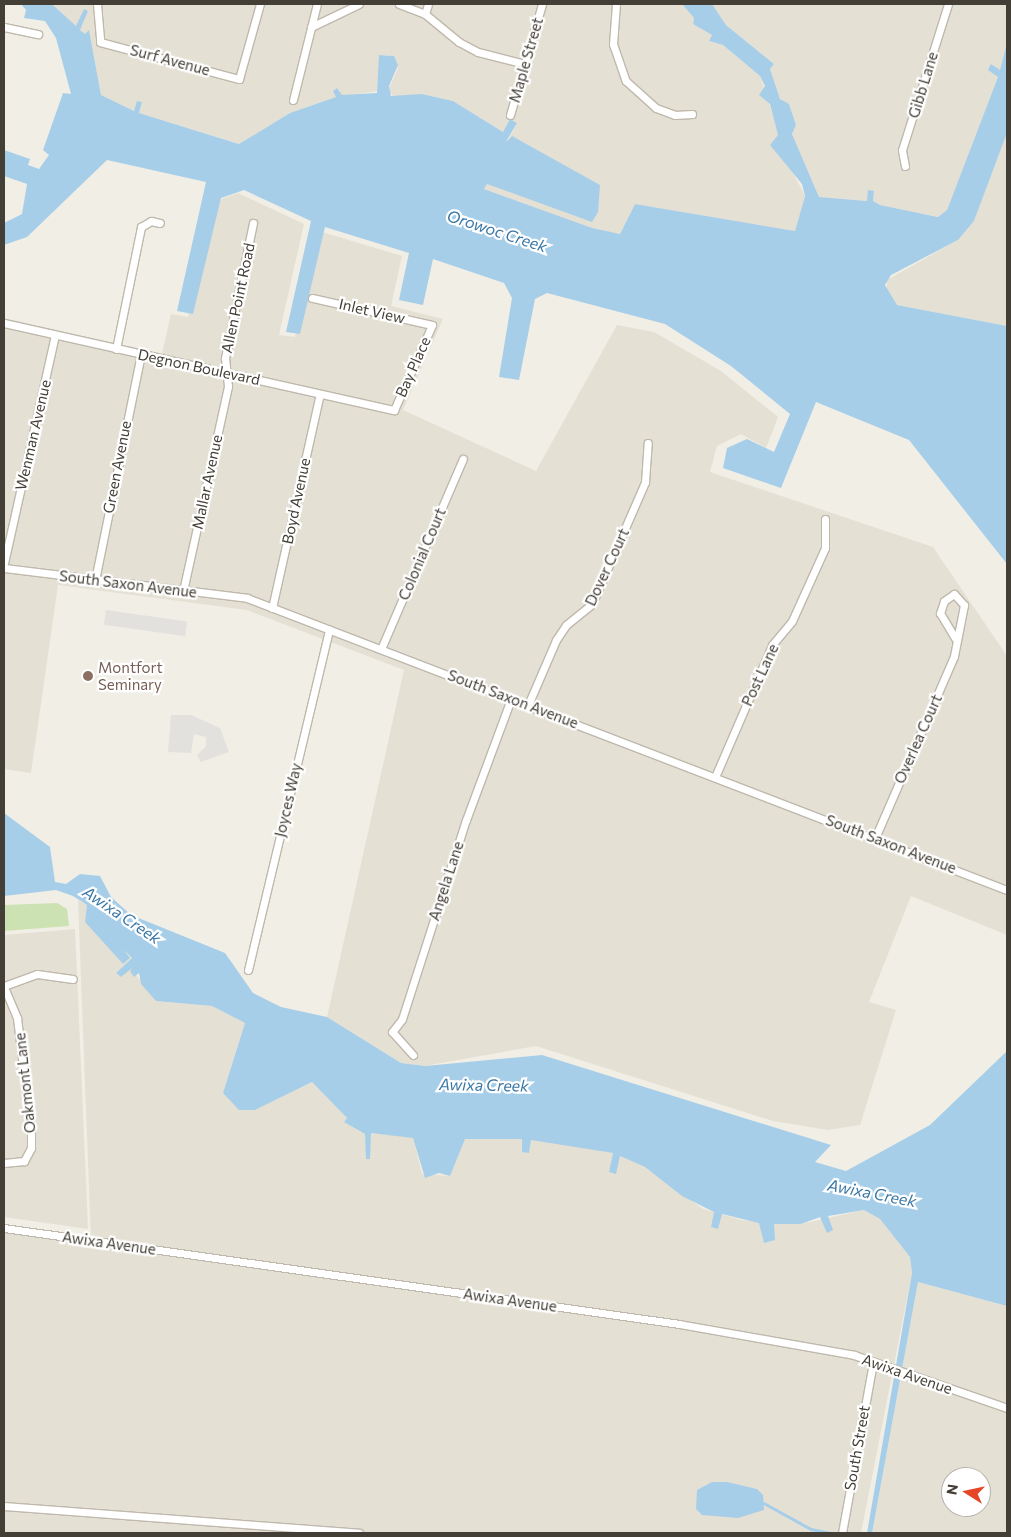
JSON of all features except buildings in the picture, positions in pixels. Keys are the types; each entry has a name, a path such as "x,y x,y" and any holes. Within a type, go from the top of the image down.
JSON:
{"street":[{"name":"Surf Avenue","path":"97,4 100,42 239,79 260,4"},
{"path":"293,100 317,4"},
{"path":"311,28 359,4"},
{"path":"399,4 425,14 458,42 524,64"},
{"path":"425,14 428,4"},
{"name":"Maple Street","path":"510,115 542,4"},
{"path":"616,4 613,44 626,81 656,108 675,115 692,114"},
{"name":"Gibb Lane","path":"905,166 902,150 948,4"},
{"path":"4,27 38,34"},
{"path":"116,349 142,227 151,221 160,223"},
{"name":"Allen Point Road","path":"227,373 225,358 253,223"},
{"name":"Inlet View","path":"312,298 432,325"},
{"name":"Degnon Boulevard","path":"4,323 394,410"},
{"name":"Bay Place","path":"394,410 432,325"},
{"name":"Wenman Avenue","path":"4,563 55,335"},
{"name":"Green Avenue","path":"95,580 141,354"},
{"name":"Mallar Avenue","path":"183,591 228,386 227,373"},
{"name":"Boyd Avenue","path":"272,608 320,394"},
{"name":"Dover Court","path":"528,705 556,640 566,625 592,604 645,482 648,443"},
{"name":"Colonial Court","path":"381,649 463,459"},
{"name":"Post Lane","path":"715,777 772,645 792,621 822,557 825,519"},
{"name":"South Saxon Avenue","path":"4,568 247,598 1007,890"},
{"name":"Overlea Court","path":"875,838 954,656 955,638 964,605 954,594 944,601 940,614 955,638"},
{"name":"Joyces Way","path":"248,970 329,629"},
{"name":"Angela Lane","path":"413,1055 392,1032 402,1019 466,820 511,699"},
{"path":"4,986 37,974 73,979"},
{"name":"Oakmont Lane","path":"4,986 17,1018 31,1131 31,1148 24,1161 4,1163"},
{"name":"Awixa Avenue","path":"4,1228 687,1326 854,1355 1007,1408"},
{"name":"South Street","path":"842,1533 873,1363"},
{"path":"4,1506 285,1531 358,1533"}],"shaded area":[{"path":"53,4 682,4 694,18 693,24 712,35 709,41 723,45 760,76 791,169 805,196 795,231 635,204 620,234 592,229 484,189 517,123 510,119 503,132 453,101 422,94 397,99 388,91 398,68 389,55 379,55 379,91 342,96 337,88 336,97 290,113 240,144 139,113 142,102 134,111 101,95 89,31 85,34 80,30 84,10 76,27"},
{"path":"712,4 1007,4 1007,43 1000,70 991,65 998,77 947,210 939,217 879,205 873,201 874,191 867,201 819,197 792,134 796,125 789,104 780,100 770,69 774,64 726,25"},
{"path":"1007,133 1007,326 897,305 887,294 887,280 958,240 974,221"},
{"path":"238,193 304,224 279,335 295,337 319,231 402,256 391,306 443,319 403,410 536,471 617,325 654,332 721,371 778,417 766,448 741,434 717,446 710,472 933,547 1007,656 1007,935 911,896 869,1002 896,1010 860,1125 828,1130 773,1121 536,1046 424,1066 401,1063 327,1017 404,670 247,610 58,585 31,773 4,769 4,318 162,354 171,314 188,317 216,201"},
{"path":"106,610 187,621 185,636 104,625"},
{"path":"171,715 191,715 220,728 229,752 201,762 197,755 206,746 206,737 194,734 191,753 168,752"},
{"path":"78,900 87,905 86,922 123,964 130,958 124,949 132,958 116,973 120,977 131,968 156,1001 212,1006 245,1023 223,1093 255,1110 312,1082 347,1118 344,1122 365,1134 370,1142 371,1133 413,1137 422,1174 450,1176 464,1139 522,1139 529,1153 531,1140 613,1153 609,1173 620,1156 645,1167 703,1209 742,1220 801,1224 864,1210 880,1219 910,1257 912,1273 861,1533 4,1533 4,1228 91,1240"},
{"path":"75,929 88,1229 4,1217 4,935"},
{"path":"918,1282 1007,1306 1007,1533 872,1533"}],"green space":[{"path":"57,903 67,909 69,926 4,931 4,905"}],"water":[{"name":"Orowoc Creek","path":"21,4 52,4 76,26 84,9 88,11 80,30 85,34 89,30 101,95 134,111 137,101 142,102 139,113 239,144 290,113 336,97 333,91 337,88 342,95 377,93 379,55 394,56 398,65 389,86 391,96 422,94 453,101 503,132 510,119 517,123 506,142 512,136 600,185 598,212 592,222 487,184 484,189 592,228 620,234 635,204 795,231 805,196 802,184 770,145 778,135 770,104 759,95 765,86 760,76 723,45 709,41 712,35 693,24 694,18 682,4 712,4 726,25 774,64 770,69 780,99 789,104 796,125 792,134 819,197 867,201 868,190 874,191 873,201 880,205 938,217 947,210 998,77 988,70 991,64 1000,70 1007,43 1007,133 974,221 958,240 891,275 885,285 897,305 1007,326 1007,564 909,440 816,402 781,488 723,468 727,448 747,439 774,452 790,414 731,366 665,324 547,293 535,299 519,380 499,377 512,298 504,283 433,259 423,305 399,300 409,253 325,227 300,334 286,332 311,221 244,190 221,198 193,314 177,311 206,182 107,160 27,237 4,245 4,223 22,214 27,184 4,176 4,150 30,159 28,165 39,169 49,155 43,150 63,93 71,94 56,38 45,21 24,18 26,10"},
{"name":"Awixa Creek","path":"4,813 50,847 55,882 66,884 80,874 100,876 111,897 131,915 225,953 253,993 281,1007 327,1017 401,1063 425,1066 542,1055 831,1145 815,1162 846,1171 930,1125 1007,1051 1007,1306 918,1282 872,1533 867,1533 912,1273 910,1257 880,1219 864,1210 828,1216 833,1230 827,1233 820,1217 801,1224 774,1224 775,1240 764,1243 759,1223 722,1214 718,1229 711,1227 714,1212 682,1196 645,1167 620,1156 616,1174 609,1172 613,1153 531,1140 529,1153 522,1152 522,1139 465,1139 450,1176 439,1173 425,1178 413,1138 371,1133 370,1159 366,1159 365,1134 344,1122 347,1118 312,1082 255,1110 239,1110 223,1093 245,1023 212,1006 156,1001 141,984 139,973 134,977 130,971 132,968 121,977 116,973 132,958 124,950 130,958 123,964 85,922 87,905 73,896 56,890 4,896"},
{"path":"712,1482 727,1482 757,1489 763,1495 764,1510 738,1518 702,1515 696,1509 697,1490"}],"waterway":[{"path":"764,1503 811,1529 832,1533"}],"place":[{"name":"Montfort Seminary","path":"88,676"}]}
